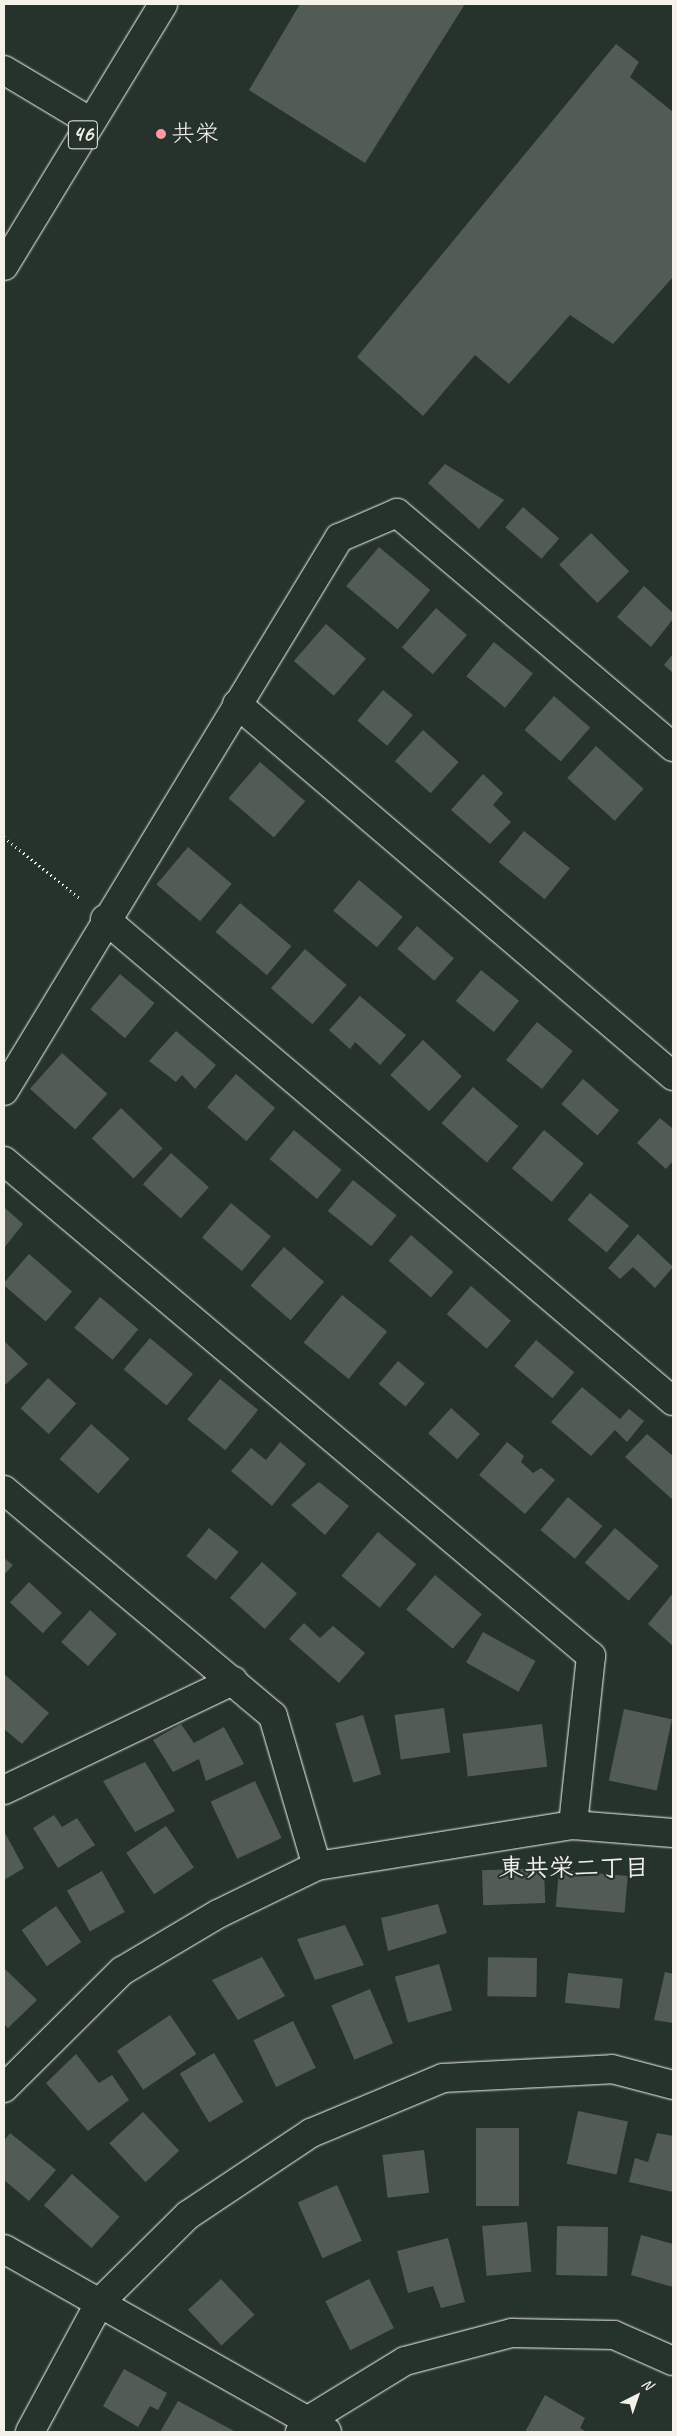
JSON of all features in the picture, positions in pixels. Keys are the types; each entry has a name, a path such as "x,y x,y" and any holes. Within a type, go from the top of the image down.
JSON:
{"street":[{"name":"46","path":"4,266 163,4"},
{"path":"4,70 91,122"},
{"path":"4,1091 105,920 339,538 397,513 673,747"},
{"path":"237,704 673,1076"},
{"path":"105,920 673,1401"},
{"path":"4,1162 591,1656 573,1825"},
{"path":"4,1490 273,1716 317,1866"},
{"path":"4,1790 233,1681"},
{"path":"4,2088 122,1971 218,1914 317,1866 573,1825 673,1833"},
{"path":"30,2432 100,2302 188,2215 311,2133 443,2078 612,2069 673,2085"},
{"path":"4,2249 100,2302 312,2428 405,2361 512,2333 614,2335 673,2361"}],"path":[{"path":"4,837 105,920"}],"building":[{"path":"300,4 465,4 365,163 249,90"},
{"path":"616,44 639,62 630,77 673,112 673,277 613,344 570,315 509,384 475,355 423,416 357,357"},
{"path":"445,464 504,500 479,529 428,483"},
{"path":"523,507 559,538 542,559 505,527"},
{"path":"591,533 629,571 597,603 559,565"},
{"path":"379,547 430,590 398,629 346,586"},
{"path":"644,586 673,613 673,619 651,647 617,617"},
{"path":"436,608 467,635 433,674 402,647"},
{"path":"326,624 366,659 334,696 294,661"},
{"path":"494,642 533,673 505,708 466,676"},
{"path":"673,654 673,673 664,665"},
{"path":"383,690 413,715 387,746 357,721"},
{"path":"554,696 590,727 561,761 524,730"},
{"path":"423,730 459,762 431,793 395,761"},
{"path":"596,746 644,789 615,821 567,778"},
{"path":"260,762 305,801 274,838 229,798"},
{"path":"483,774 503,793 493,805 511,822 490,844 451,810"},
{"path":"524,831 570,868 545,899 499,862"},
{"path":"188,847 232,884 200,921 157,885"},
{"path":"359,880 403,917 377,947 333,911"},
{"path":"240,903 291,946 267,975 216,932"},
{"path":"417,926 454,958 434,981 397,949"},
{"path":"305,949 347,985 312,1024 271,988"},
{"path":"481,970 519,1001 494,1032 456,1001"},
{"path":"120,974 154,1003 125,1038 90,1009"},
{"path":"360,996 406,1035 380,1065 355,1042 350,1049 329,1030"},
{"path":"537,1022 573,1051 542,1089 506,1060"},
{"path":"176,1031 216,1065 195,1089 182,1075 176,1082 149,1061"},
{"path":"423,1040 462,1076 429,1111 390,1075"},
{"path":"62,1053 107,1094 75,1129 30,1089"},
{"path":"236,1074 275,1108 246,1141 207,1107"},
{"path":"583,1079 619,1110 598,1135 561,1104"},
{"path":"473,1087 518,1126 487,1163 442,1123"},
{"path":"121,1108 163,1148 134,1179 92,1138"},
{"path":"660,1118 673,1129 673,1161 666,1169 637,1143"},
{"path":"294,1130 341,1170 317,1199 270,1159"},
{"path":"544,1130 584,1163 552,1202 512,1168"},
{"path":"171,1153 209,1187 181,1218 143,1184"},
{"path":"353,1180 397,1215 371,1246 328,1211"},
{"path":"590,1193 629,1226 607,1253 568,1220"},
{"path":"231,1203 271,1236 242,1271 202,1237"},
{"path":"4,1207 23,1224 4,1248"},
{"path":"638,1234 673,1267 655,1288 633,1267 620,1279 608,1268"},
{"path":"411,1235 453,1272 431,1297 389,1261"},
{"path":"284,1247 324,1282 291,1320 251,1285"},
{"path":"29,1254 72,1291 46,1322 4,1285 4,1283"},
{"path":"471,1286 511,1321 487,1349 447,1314"},
{"path":"342,1295 387,1332 349,1379 304,1342"},
{"path":"100,1297 138,1329 113,1360 74,1328"},
{"path":"150,1338 193,1374 167,1405 124,1369"},
{"path":"536,1340 574,1372 552,1398 514,1366"},
{"path":"4,1341 28,1364 4,1386"},
{"path":"398,1361 425,1383 406,1406 379,1384"},
{"path":"48,1378 76,1403 49,1434 21,1408"},
{"path":"220,1379 258,1410 225,1450 187,1419"},
{"path":"582,1387 620,1419 629,1409 644,1421 627,1442 615,1430 591,1456 551,1422"},
{"path":"451,1408 480,1434 457,1459 428,1433"},
{"path":"91,1424 130,1459 98,1494 60,1459"},
{"path":"647,1434 673,1456 673,1500 625,1457"},
{"path":"280,1442 306,1464 272,1506 231,1471 251,1448 266,1460"},
{"path":"507,1442 524,1456 521,1462 533,1473 541,1468 555,1480 525,1514 479,1475"},
{"path":"319,1482 349,1506 325,1535 291,1505"},
{"path":"568,1497 602,1526 575,1559 540,1530"},
{"path":"209,1528 239,1552 216,1580 186,1556"},
{"path":"615,1528 659,1566 629,1601 585,1563"},
{"path":"378,1532 416,1564 380,1608 341,1576"},
{"path":"4,1558 13,1565 4,1575"},
{"path":"262,1562 297,1593 265,1629 230,1598"},
{"path":"435,1575 482,1614 453,1649 406,1609"},
{"path":"29,1582 62,1613 43,1633 10,1602"},
{"path":"673,1593 673,1646 648,1624"},
{"path":"90,1610 117,1634 88,1666 61,1642"},
{"path":"304,1623 320,1638 333,1626 365,1653 339,1683 289,1639"},
{"path":"483,1632 535,1661 519,1692 466,1663"},
{"path":"4,1674 49,1713 22,1744 4,1729"},
{"path":"444,1708 450,1753 401,1760 394,1715"},
{"path":"624,1709 672,1719 657,1791 609,1780"},
{"path":"363,1715 381,1774 353,1783 335,1723"},
{"path":"181,1724 194,1743 224,1727 244,1764 206,1781 199,1759 173,1772 153,1740"},
{"path":"542,1724 547,1767 468,1776 463,1734"},
{"path":"145,1762 175,1811 135,1832 103,1781"},
{"path":"255,1781 282,1838 237,1859 211,1802"},
{"path":"54,1815 62,1827 77,1818 95,1845 58,1868 33,1828"},
{"path":"166,1826 194,1867 154,1894 126,1853"},
{"path":"4,1834 24,1868 4,1880"},
{"path":"544,1868 545,1903 483,1905 482,1870"},
{"path":"559,1870 628,1876 625,1913 556,1907"},
{"path":"102,1871 125,1912 90,1931 67,1890"},
{"path":"438,1904 447,1933 388,1951 381,1918"},
{"path":"56,1906 81,1942 47,1966 22,1930"},
{"path":"345,1925 364,1965 315,1980 297,1939"},
{"path":"262,1957 285,1996 238,2020 212,1980"},
{"path":"488,1957 537,1958 536,1997 487,1996"},
{"path":"439,1964 452,2010 408,2023 395,1977"},
{"path":"4,1968 37,2000 8,2028 4,2024"},
{"path":"665,1972 673,1974 673,2023 654,2020"},
{"path":"568,1973 623,1979 620,2009 565,2003"},
{"path":"370,1989 393,2043 354,2060 331,2005"},
{"path":"170,2015 196,2054 143,2090 117,2051"},
{"path":"293,2021 316,2068 276,2087 253,2040"},
{"path":"214,2053 243,2102 209,2122 180,2074"},
{"path":"76,2054 99,2083 112,2075 129,2100 88,2131 46,2083"},
{"path":"578,2111 628,2122 617,2174 567,2164"},
{"path":"143,2112 179,2151 146,2182 109,2143"},
{"path":"476,2128 519,2128 519,2206 476,2206"},
{"path":"10,2133 56,2170 29,2201 4,2180 4,2141"},
{"path":"657,2133 673,2136 673,2192 629,2182 635,2158 648,2162"},
{"path":"424,2150 429,2193 388,2198 382,2155"},
{"path":"72,2174 120,2217 91,2248 44,2205"},
{"path":"337,2185 362,2241 323,2258 298,2202"},
{"path":"527,2222 531,2272 487,2276 482,2226"},
{"path":"557,2226 608,2227 607,2276 556,2275"},
{"path":"641,2235 673,2244 673,2287 631,2275"},
{"path":"448,2238 465,2302 441,2308 433,2286 408,2293 397,2251"},
{"path":"221,2279 254,2315 222,2346 188,2310"},
{"path":"369,2279 394,2328 350,2350 325,2301"},
{"path":"124,2369 167,2393 158,2410 150,2406 138,2427 103,2406"},
{"path":"545,2395 585,2418 580,2428 586,2432 525,2432"},
{"path":"178,2401 236,2432 160,2432"}],"place":[{"name":"共栄","path":"161,134"}],"district":[{"name":"東共栄二丁目","path":"574,1868"}]}
